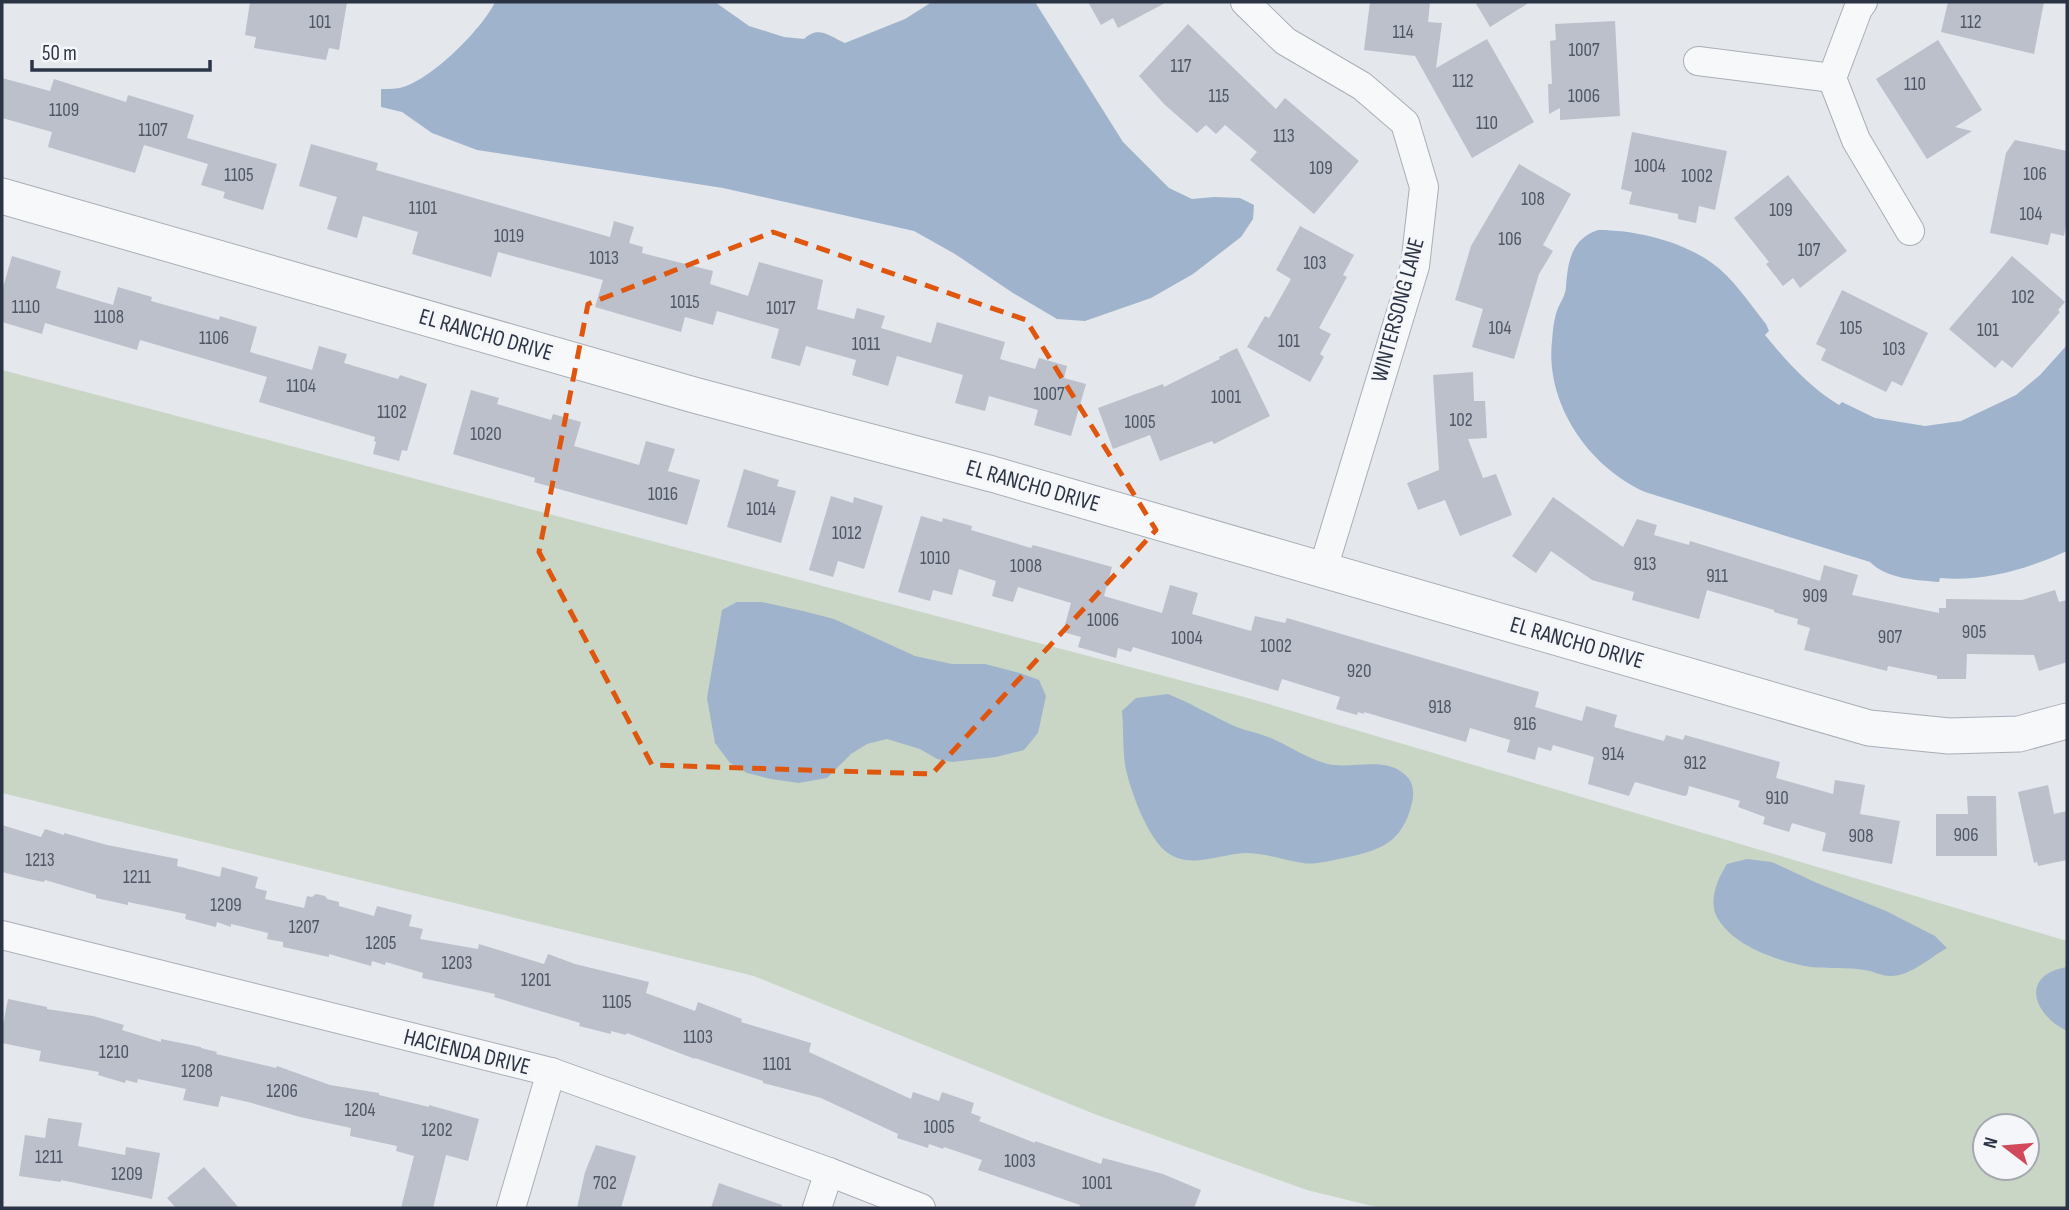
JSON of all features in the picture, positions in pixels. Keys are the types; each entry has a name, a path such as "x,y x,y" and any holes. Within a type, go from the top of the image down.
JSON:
{"street":[{"name":"WINTERSONG LANE","path":"1245,2 1285,41 1362,86 1405,124 1424,187 1415,265 1323,569"},
{"path":"1863,2 1832,78 1856,139 1910,232"},
{"path":"1698,61 1832,78"},
{"name":"EL RANCHO DRIVE","path":"2,196 694,395 992,474 1869,728 1950,736 2019,734 2067,721"},
{"name":"HACIENDA DRIVE","path":"2,935 551,1072 921,1208"},
{"path":"511,1208 551,1072"},
{"path":"817,1208 829,1172"}],"highlighted area":[{"path":"773,232 1026,320 1156,530 932,774 652,765 539,552 588,304"}],"green space":[{"path":"2,370 1248,698 2067,941 2067,1208 1380,1208 1307,1190 1097,1115 754,976 2,793"}],"water":[{"path":"495,2 715,2 749,26 784,37 804,39 819,32 845,43 905,19 932,2 1035,2 1123,142 1169,188 1192,199 1240,198 1254,205 1253,219 1241,237 1193,274 1151,298 1085,321 1057,319 914,231 723,188 477,150 432,133 402,112 381,107 381,89 403,87 428,74 468,38"},
{"path":"1598,230 1658,238 1700,255 1712,263 1727,276 1766,324 1769,331 1765,335 1799,373 1839,405 1842,402 1875,418 1925,426 1961,421 2016,395 2040,375 2067,345 2067,551 2021,569 1989,576 1940,578 1939,582 1912,579 1885,572 1870,562 1645,492 1625,481 1589,450 1575,431 1556,388 1552,365 1554,322 1565,291 1570,260 1582,239"},
{"path":"737,602 762,602 834,619 915,656 952,664 985,664 1039,680 1046,696 1038,733 1024,750 996,757 952,762 937,759 920,749 887,739 867,744 851,754 827,778 799,783 747,773 730,763 715,743 707,698 722,610"},
{"path":"1168,694 1321,762 1337,765 1384,765 1400,771 1412,785 1412,803 1408,817 1395,837 1377,849 1316,863 1252,853 1203,860 1173,856 1164,850 1152,835 1133,793 1124,759 1122,711 1136,698"},
{"path":"1747,859 1772,862 1886,911 1935,936 1947,948 1912,970 1890,976 1858,969 1811,967 1759,952 1735,938 1726,929 1718,919 1714,905 1717,883 1727,864"},
{"path":"2067,967 2067,1031 2046,1015 2036,996 2037,986 2042,978 2052,971"}],"building":[{"path":"250,2 347,2 339,50 329,48 326,60 254,48 256,37 245,35"},
{"path":"1088,2 1167,2 1118,28 1113,18 1101,25"},
{"path":"1370,2 1430,2 1428,22 1442,23 1436,68 1487,39 1534,122 1472,158 1415,56 1364,50"},
{"path":"1475,2 1530,2 1490,27"},
{"path":"1948,2 2044,2 2034,54 1941,32"},
{"path":"1615,21 1620,116 1560,120 1560,108 1549,114 1548,84 1552,84 1550,41 1556,40 1555,24"},
{"path":"1188,24 1276,109 1285,98 1359,161 1314,214 1250,160 1257,152 1225,125 1216,134 1206,125 1197,133 1164,104 1139,76"},
{"path":"1938,40 1982,110 1955,127 1972,131 1927,159 1876,79"},
{"path":"2,78 50,91 54,79 126,102 128,95 194,115 187,138 277,164 263,210 223,198 225,192 201,185 208,164 144,145 135,173 48,147 52,132 2,118"},
{"path":"1632,132 1727,151 1715,210 1699,206 1696,223 1678,219 1678,214 1629,204 1632,192 1621,189"},
{"path":"2015,140 2067,151 2067,218 2064,236 2051,233 2048,245 1990,233 2006,153"},
{"path":"311,144 378,163 376,170 610,237 614,221 634,227 629,243 643,247 642,253 713,271 710,284 748,296 759,262 823,280 817,309 854,319 857,308 885,316 881,328 931,343 937,322 1005,342 1000,359 1035,369 1039,358 1067,366 1064,378 1086,384 1071,436 1034,425 1038,410 989,396 985,411 955,403 963,375 897,356 888,386 852,375 856,360 806,346 800,366 771,358 779,329 717,311 713,325 685,317 681,332 595,307 603,280 498,252 491,277 412,254 418,232 363,216 357,238 327,229 337,197 299,186"},
{"path":"1519,164 1571,194 1543,245 1553,251 1539,274 1514,359 1472,347 1483,309 1455,300 1471,246"},
{"path":"1788,175 1847,251 1800,288 1793,278 1783,286 1766,264 1769,262 1734,218"},
{"path":"1300,226 1354,255 1343,275 1347,277 1319,328 1331,334 1320,354 1324,357 1310,382 1247,347 1265,316 1269,318 1291,279 1276,270"},
{"path":"12,256 61,271 56,288 113,305 118,287 152,297 151,301 219,320 220,316 257,327 250,352 312,370 319,346 347,354 344,363 398,379 400,375 427,384 407,451 402,450 399,461 373,454 375,437 259,402 267,377 140,340 137,350 45,323 42,334 2,322 2,291"},
{"path":"2012,256 2065,302 2058,310 2060,312 2012,368 2002,360 1995,368 1949,329"},
{"path":"1842,290 1928,333 1902,386 1892,381 1886,392 1821,360 1826,349 1816,344"},
{"path":"1237,348 1270,416 1214,444 1212,441 1160,461 1150,435 1113,449 1098,408 1163,384 1164,387"},
{"path":"1473,372 1474,401 1485,401 1487,438 1468,439 1483,478 1496,474 1512,515 1460,536 1445,500 1418,510 1407,483 1439,470 1433,375"},
{"path":"471,390 499,398 497,404 551,420 553,414 581,422 574,446 639,465 646,441 675,449 668,471 700,480 687,525 534,482 535,478 453,454"},
{"path":"744,469 779,480 777,486 796,491 781,543 727,527"},
{"path":"831,496 853,503 854,497 883,506 864,569 838,561 833,577 809,570"},
{"path":"1553,497 1623,547 1637,519 1657,525 1654,535 1689,545 1690,541 1820,581 1824,565 1858,575 1852,595 1939,613 1939,608 1946,608 1946,599 2022,600 2055,590 2059,602 2067,600 2067,662 2039,671 2034,655 1967,654 1966,679 1937,679 1937,676 1888,666 1887,671 1804,650 1810,628 1797,624 1798,619 1707,590 1699,619 1632,600 1634,592 1592,580 1551,551 1536,573 1512,556"},
{"path":"921,516 942,522 943,518 972,526 971,530 1031,548 1033,545 1112,567 1104,596 1162,613 1170,585 1198,593 1192,614 1251,631 1255,616 1285,623 1287,618 1539,692 1535,707 1582,721 1586,706 1617,715 1614,727 1664,741 1666,735 1683,740 1685,735 1780,762 1776,778 1833,794 1835,780 1865,785 1860,814 1900,821 1892,864 1822,851 1826,833 1792,823 1789,832 1763,824 1765,817 1738,807 1740,801 1689,786 1687,795 1684,796 1635,782 1629,796 1588,784 1594,757 1553,745 1551,751 1538,747 1535,760 1507,752 1510,740 1470,728 1466,742 1364,712 1358,712 1357,715 1336,709 1340,697 1282,679 1278,691 1133,647 1131,652 1118,648 1116,658 1078,647 1081,637 1063,632 1071,603 1018,587 1013,602 992,596 996,581 959,569 952,595 933,590 930,601 898,592"},
{"path":"2048,785 2054,814 2067,811 2067,860 2038,866 2037,862 2034,863 2018,792"},
{"path":"1967,796 1996,796 1997,856 1936,856 1936,814 1968,814"},
{"path":"2,825 41,837 45,829 178,859 177,866 220,877 222,867 258,877 255,888 267,891 265,899 304,908 307,896 316,894 339,902 339,906 374,916 377,906 412,915 409,926 423,929 420,939 478,949 479,944 544,964 548,954 575,964 649,982 646,993 695,1011 698,1002 742,1019 741,1022 811,1043 809,1052 911,1099 913,1092 939,1101 942,1092 974,1103 971,1113 981,1117 979,1121 1035,1143 1101,1164 1103,1158 1163,1174 1201,1190 1194,1208 1079,1208 1080,1205 978,1170 982,1160 944,1147 943,1149 929,1144 928,1148 897,1138 898,1134 821,1098 763,1083 627,1033 626,1035 611,1031 611,1034 579,1026 580,1023 494,997 495,994 422,978 423,973 386,962 385,965 372,961 371,966 329,954 329,957 283,947 283,942 267,939 268,933 217,922 216,927 185,919 186,914 96,898 96,895 45,880 44,882 2,872"},
{"path":"8,999 47,1009 93,1016 124,1025 122,1030 161,1042 161,1039 201,1047 217,1052 216,1054 276,1068 277,1066 330,1085 379,1093 479,1119 468,1161 446,1155 433,1208 401,1208 414,1156 396,1151 397,1146 350,1136 351,1128 248,1102 221,1096 218,1107 183,1100 186,1089 138,1079 137,1083 126,1080 125,1083 98,1075 99,1072 39,1061 41,1051 2,1043"},
{"path":"48,1118 82,1123 78,1146 125,1155 126,1147 160,1153 152,1199 61,1180 19,1176 25,1135 45,1138"},
{"path":"596,1145 636,1156 621,1208 577,1208 585,1172"},
{"path":"204,1167 239,1208 176,1208 167,1198"},
{"path":"719,1183 782,1205 781,1208 711,1208"}]}
